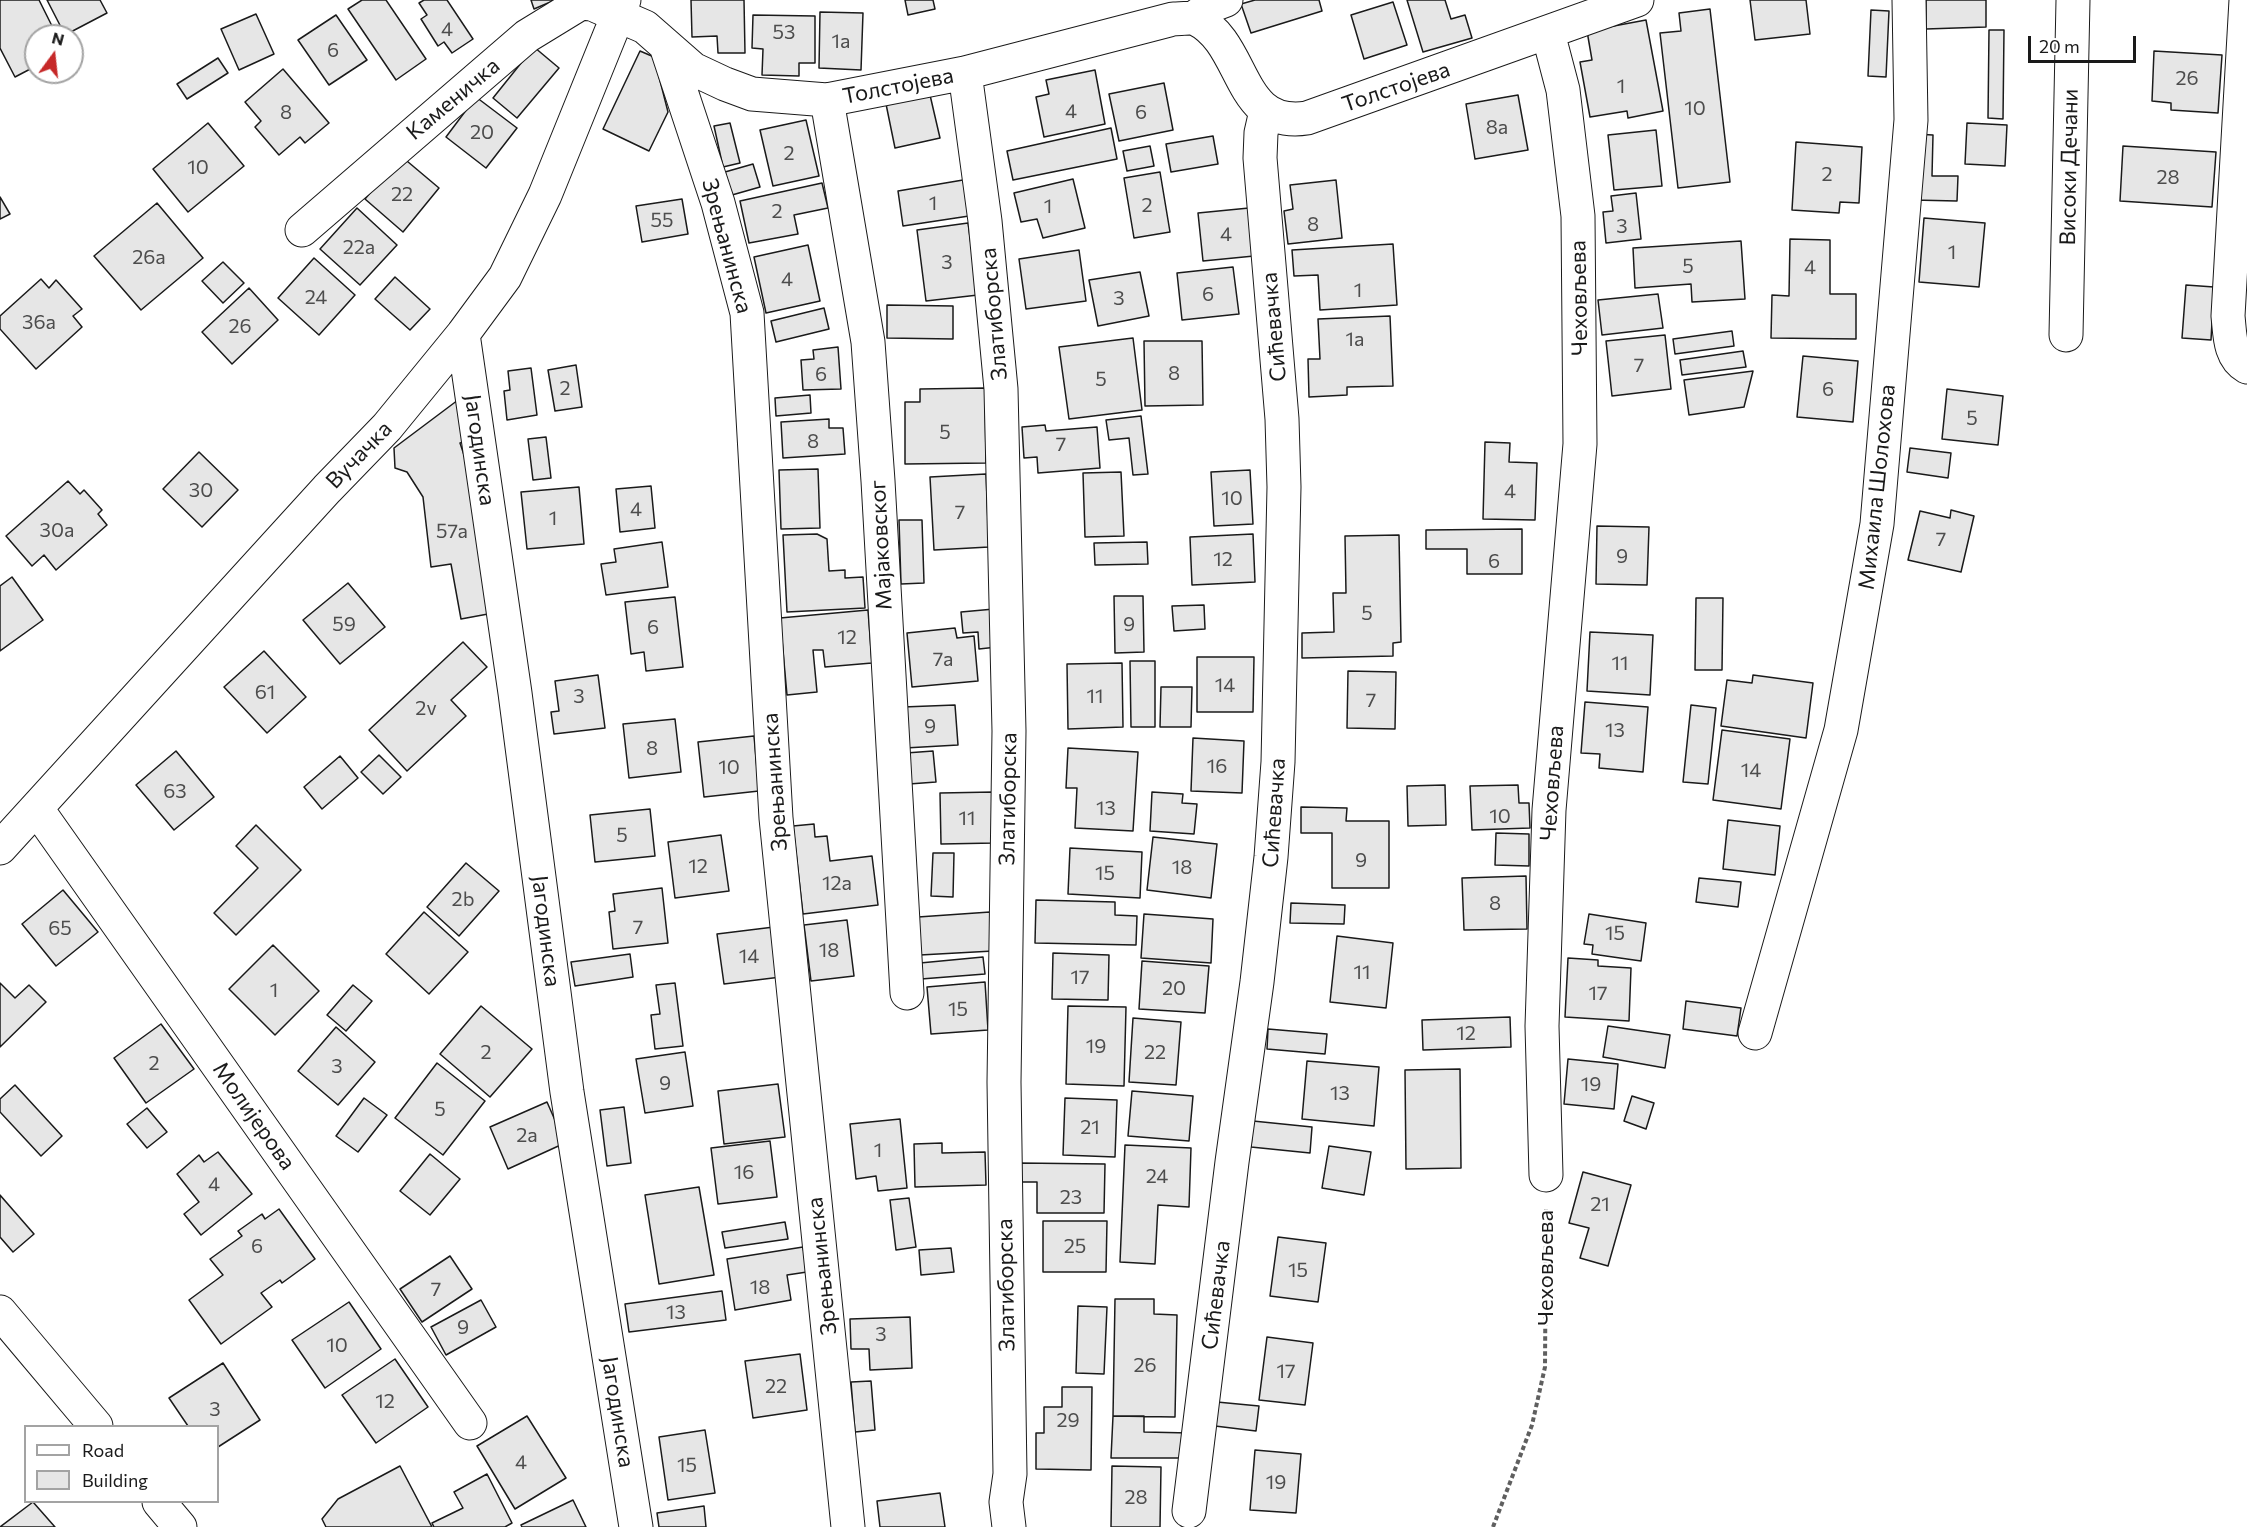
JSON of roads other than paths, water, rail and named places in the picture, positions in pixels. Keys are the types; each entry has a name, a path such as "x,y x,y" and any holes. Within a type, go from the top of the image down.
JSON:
{"street":[{"name":"Толстојева","path":"621,7 693,69 752,94 827,99 965,73 1173,19 1194,18 1210,6 1226,0"},
{"name":"Толстојева","path":"1266,111 1293,120 1307,118 1637,0"},
{"name":"Михаила Шолохова","path":"1755,1033 1841,730 1877,524 1911,120 1910,0"},
{"name":"Високи Дечани","path":"2066,335 2073,0"},
{"path":"2241,362 2228,316 2246,0"},
{"name":"Каменичка","path":"302,230 527,36 581,3 621,7"},
{"name":"Вучачка","path":"0,848 327,489 387,427 463,334 505,277 545,195 621,7"},
{"path":"1194,18 1211,30 1228,50 1250,93 1266,111"},
{"name":"Чеховљева","path":"1546,1175 1542,1026 1549,810 1579,456 1580,403 1578,216 1563,90 1548,33"},
{"name":"Зрењанинска","path":"666,46 718,203 747,313 776,818 848,1527"},
{"name":"Златиборска","path":"965,73 985,221 1001,389 1010,731 1004,1082 1010,1474 1006,1502 1009,1527"},
{"name":"Мајаковског","path":"827,99 868,342 907,993"},
{"name":"Сићевачка","path":"1189,1511 1260,959 1278,762 1284,475 1282,418 1260,158 1261,133 1266,111"},
{"name":"Јагодинска","path":"463,334 515,693 567,1092 636,1527"},
{"name":"Молијерова","path":"37,809 470,1423"},
{"path":"0,1312 95,1425"},
{"path":"160,1503 180,1527"}]}
